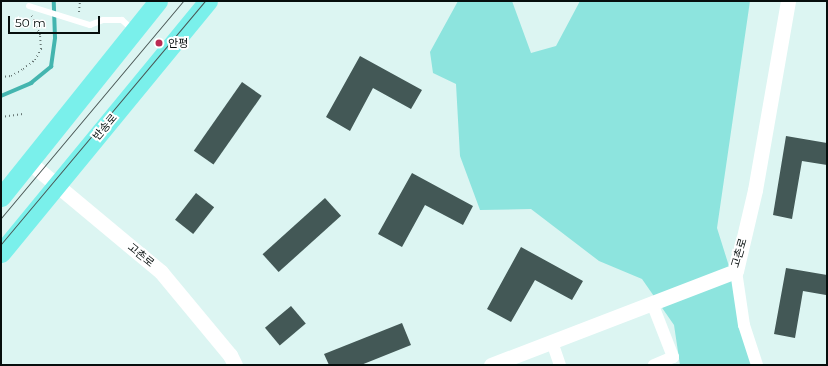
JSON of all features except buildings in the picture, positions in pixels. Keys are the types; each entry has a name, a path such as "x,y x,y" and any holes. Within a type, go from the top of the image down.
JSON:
{"main road":[{"path":"1,197 158,1"},
{"name":"반송로","path":"1,253 208,1"}],"street":[{"name":"고촌로","path":"491,365 736,272 755,190 788,1"},
{"name":"고촌로","path":"29,162 161,272 230,355 235,365"},
{"path":"736,272 744,325 757,365"},
{"path":"652,303 673,357 654,365"},
{"path":"552,342 560,365"}],"lane":[{"path":"29,6 77,19 90,25 103,20 122,20 134,30"}],"path":[{"path":"77,19 80,1"},
{"path":"1,77 11,76 23,69 35,60 41,49 40,35 29,6"},
{"path":"1,117 23,114"}],"shaded area":[{"path":"458,1 512,1 531,53 556,46 580,1 750,1 717,228 760,365 680,365 674,325 642,279 599,261 531,209 480,210 460,156 456,84 433,73 430,52"}],"waterway":[{"path":"1,96 31,83 51,67 55,38 54,1"}],"tram line":[{"path":"1,218 183,1"},
{"path":"1,244 205,1"}],"place":[{"name":"안평","path":"159,43"}]}
